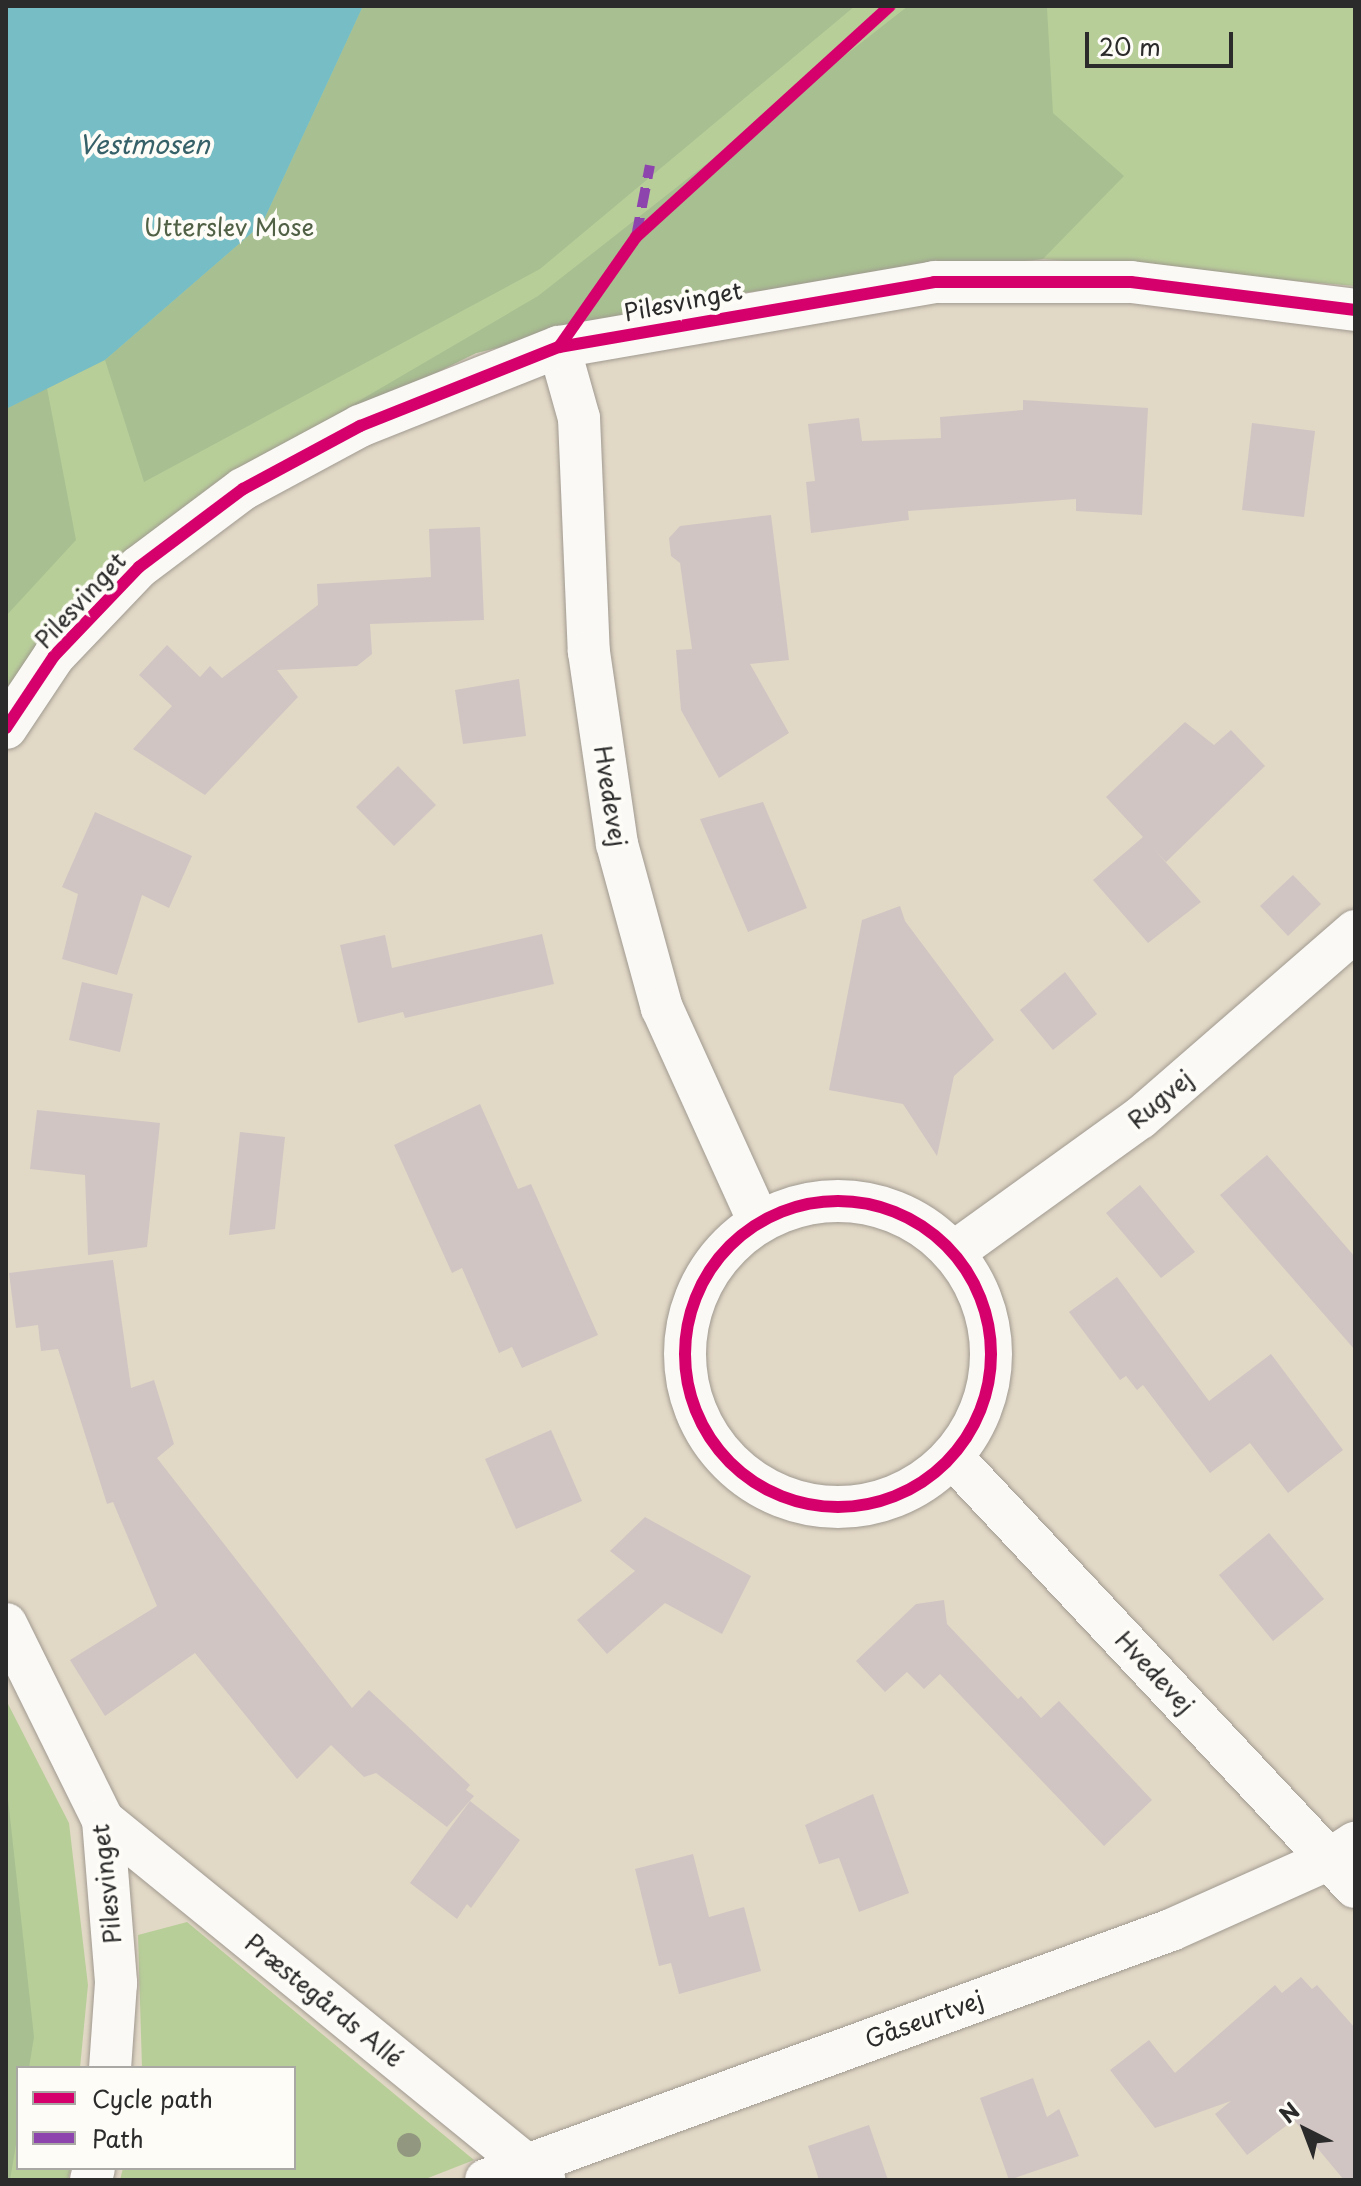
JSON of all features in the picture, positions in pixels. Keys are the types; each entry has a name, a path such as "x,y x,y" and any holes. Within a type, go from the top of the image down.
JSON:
{"street":[{"name":"Pilesvinget","path":"6,728 54,656 139,567 243,489 360,426 559,347 934,282 1131,282 1355,310"},
{"name":"Hvedevej","path":"559,347 579,418 589,652 617,844 662,1008 759,1222"},
{"name":"Rugvej","path":"954,1252 1140,1118 1355,931"},
{"path":"862,1202 913,1219 954,1252 983,1300 993,1355 982,1410 953,1458 906,1493 850,1509 791,1502 739,1473 702,1428 684,1372 689,1313 715,1261 759,1222 809,1203 862,1202"},
{"name":"Hvedevej","path":"953,1458 1347,1863"},
{"name":"Pilesvinget","path":"6,1624 103,1820 116,1983 110,2066"},
{"name":"Præstegårds Allé","path":"103,1820 535,2172"},
{"name":"Gåseurtvej","path":"486,2180 535,2172 1347,1863"}],"green space":[{"name":"Utterslev Mose","path":"6,6 1355,6 1355,286 1043,259 712,296 476,353 246,467 114,563 6,688"},
{"path":"363,6 855,6 540,269 144,482 105,360 262,224"},
{"path":"908,6 1047,8 1053,113 1124,176 1043,259 712,296 476,353 246,467 538,296"},
{"path":"47,388 76,540 6,616 6,409"},
{"path":"6,1700 69,1823 88,1985 80,2066 16,2066 16,2170 70,2170 68,2180 6,2180"},
{"path":"6,1780 34,2037 29,2066 16,2066 16,2145 10,2180 6,2180"},
{"path":"187,1922 474,2160 423,2180 120,2180 122,2170 296,2170 296,2066 142,2066 138,1935"}],"water":[{"name":"Vestmosen","path":"6,6 363,6 262,224 105,360 6,409"}],"building":[{"path":"1023,400 1148,408 1142,515 1076,511 1076,499 908,511 909,520 811,533 806,482 815,481 808,424 859,418 862,441 941,438 940,417 1023,410"},
{"path":"1252,423 1315,431 1304,517 1242,510"},
{"path":"771,515 789,660 750,664 789,733 719,778 681,710 676,650 692,649 680,563 671,556 669,538 680,526"},
{"path":"480,527 484,620 370,624 372,654 357,666 277,670 298,697 205,795 133,749 172,706 139,675 167,645 200,677 210,666 222,678 318,605 317,584 431,577 429,529"},
{"path":"519,679 526,736 463,744 455,690"},
{"path":"1185,722 1214,745 1231,730 1265,766 1166,862 1153,848 1201,902 1148,943 1093,880 1143,837 1106,797"},
{"path":"398,766 436,805 394,846 356,807"},
{"path":"763,802 807,908 748,932 700,819"},
{"path":"95,812 192,856 169,908 142,895 117,975 62,959 78,894 62,887"},
{"path":"1293,875 1321,904 1288,936 1260,906"},
{"path":"900,906 905,921 994,1040 954,1076 937,1156 903,1104 829,1090 862,920"},
{"path":"542,934 554,984 405,1018 403,1012 358,1023 340,945 385,935 392,968"},
{"path":"1065,972 1097,1014 1053,1050 1020,1010"},
{"path":"82,982 133,994 120,1052 69,1040"},
{"path":"480,1104 518,1189 531,1184 598,1335 522,1368 512,1347 499,1353 462,1268 452,1273 394,1145"},
{"path":"37,1110 160,1123 147,1247 88,1255 85,1175 30,1169"},
{"path":"240,1132 285,1137 275,1229 229,1235"},
{"path":"1267,1155 1355,1257 1355,1350 1220,1195"},
{"path":"1140,1185 1195,1252 1161,1278 1106,1213"},
{"path":"113,1260 131,1388 154,1380 174,1444 157,1458 352,1708 369,1690 470,1785 466,1790 474,1796 447,1827 376,1773 364,1777 331,1745 297,1779 195,1653 105,1716 70,1660 157,1606 113,1502 107,1504 58,1349 41,1351 38,1325 16,1328 9,1273"},
{"path":"1117,1277 1209,1401 1271,1354 1343,1450 1288,1493 1250,1443 1210,1473 1143,1385 1137,1390 1126,1376 1120,1380 1069,1312"},
{"path":"551,1430 582,1501 516,1529 485,1459"},
{"path":"645,1517 751,1576 722,1634 665,1603 607,1654 577,1620 635,1571 610,1551"},
{"path":"1269,1533 1324,1599 1273,1641 1219,1575"},
{"path":"944,1600 947,1624 1018,1699 1021,1696 1041,1718 1059,1701 1152,1800 1104,1846 940,1674 924,1689 907,1672 885,1692 856,1661 916,1604"},
{"path":"873,1794 909,1893 859,1912 839,1858 819,1864 805,1825"},
{"path":"470,1801 520,1840 471,1908 467,1904 457,1919 410,1883"},
{"path":"693,1854 709,1917 744,1907 761,1971 679,1994 671,1963 659,1966 635,1869"},
{"path":"1301,1977 1312,1989 1317,1985 1355,2028 1355,2180 1344,2180 1294,2120 1247,2155 1215,2114 1231,2101 1155,2128 1110,2070 1149,2040 1175,2073 1275,1985 1282,1993"},
{"path":"1033,2078 1047,2117 1059,2109 1079,2156 1009,2180 980,2098"},
{"path":"869,2125 888,2180 819,2180 808,2146"}],"marked path":[{"path":"636,237 650,165"}],"cycle path":[{"path":"559,347 636,237 890,6"},
{"path":"6,728 54,656 139,567 243,489 360,426 559,347 934,282 1131,282 1355,310"},
{"path":"838,1201 868,1204 896,1213 923,1227 946,1246 965,1269 979,1296 988,1324 991,1354 988,1384 979,1412 965,1439 946,1462 923,1481 896,1495 868,1504 838,1507 808,1504 780,1495 753,1481 730,1462 711,1439 697,1412 688,1384 685,1354 688,1324 697,1296 711,1269 730,1246 753,1227 780,1213 808,1204 838,1201"}]}
